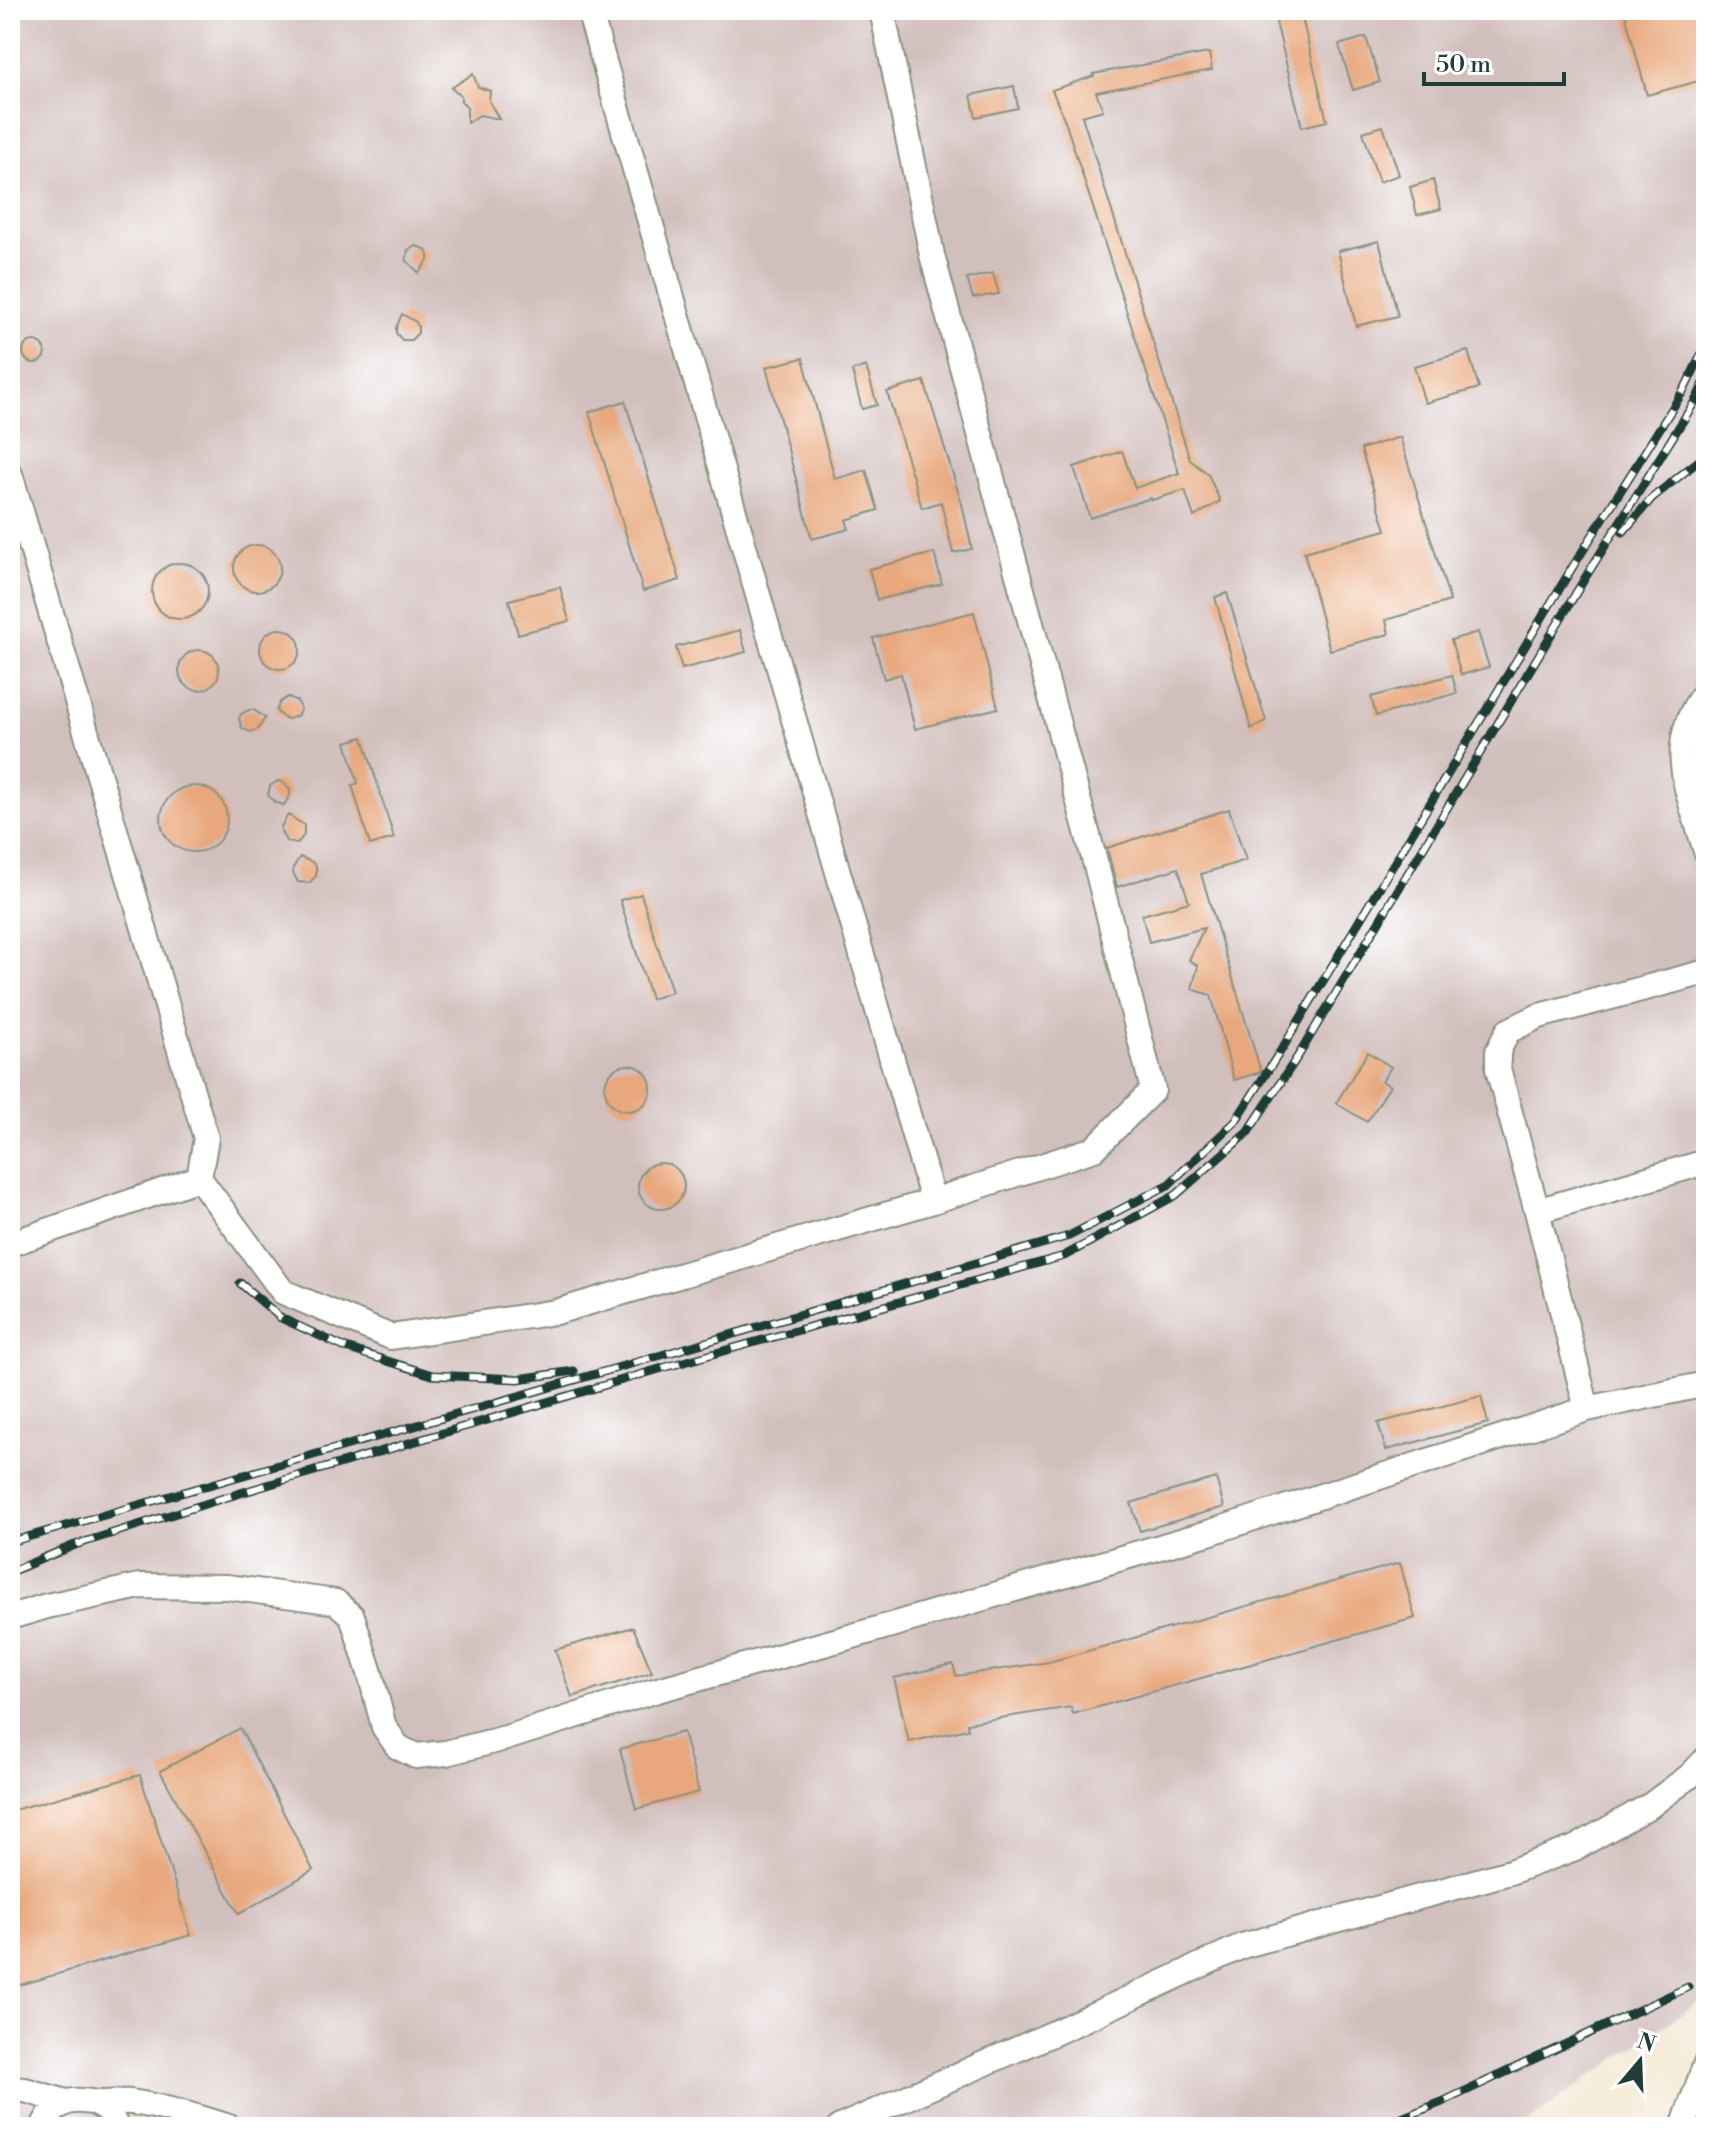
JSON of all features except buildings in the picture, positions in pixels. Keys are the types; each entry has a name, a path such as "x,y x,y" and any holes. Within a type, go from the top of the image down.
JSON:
{"street":[{"path":"589,10 933,1201"},
{"path":"10,474 206,1138 199,1178 283,1292 391,1337 556,1312 933,1201 1094,1149 1153,1090 932,255 882,10"},
{"path":"1706,691 1695,706 1682,739 1683,774 1706,851"},
{"path":"1587,1409 1498,1069 1498,1051 1508,1031 1539,1016 1706,972"},
{"path":"1537,1211 1706,1162"},
{"path":"10,1244 199,1178"},
{"path":"10,1617 140,1586 227,1587 336,1602 352,1616 384,1727 398,1747 416,1756 446,1753 1208,1533 1587,1409 1706,1384"},
{"path":"840,2127 1242,1946 1510,1872 1575,1848 1651,1805 1701,1769"},
{"path":"1683,2127 1706,2063"},
{"path":"10,2089 25,2090 66,2102"},
{"path":"43,2127 50,2113 66,2102 83,2099 96,2103 110,2113 116,2127"},
{"path":"96,2103 128,2102 156,2107 229,2127"}],"shaded area":[{"path":"10,10 1706,10 1706,1996 1520,2127 10,2127"}],"railway":[{"path":"10,1542 1069,1236 1168,1185 1235,1122 1285,1044 1572,568 1685,388 1706,345"},
{"path":"10,1572 75,1545 227,1497 666,1367 1064,1256 1176,1195 1248,1132 1300,1053 1706,379"},
{"path":"1623,532 1652,498 1706,455"},
{"path":"240,1283 281,1318 346,1348 432,1375 518,1379 574,1371"},
{"path":"1379,2127 1442,2102 1688,1987"}]}
